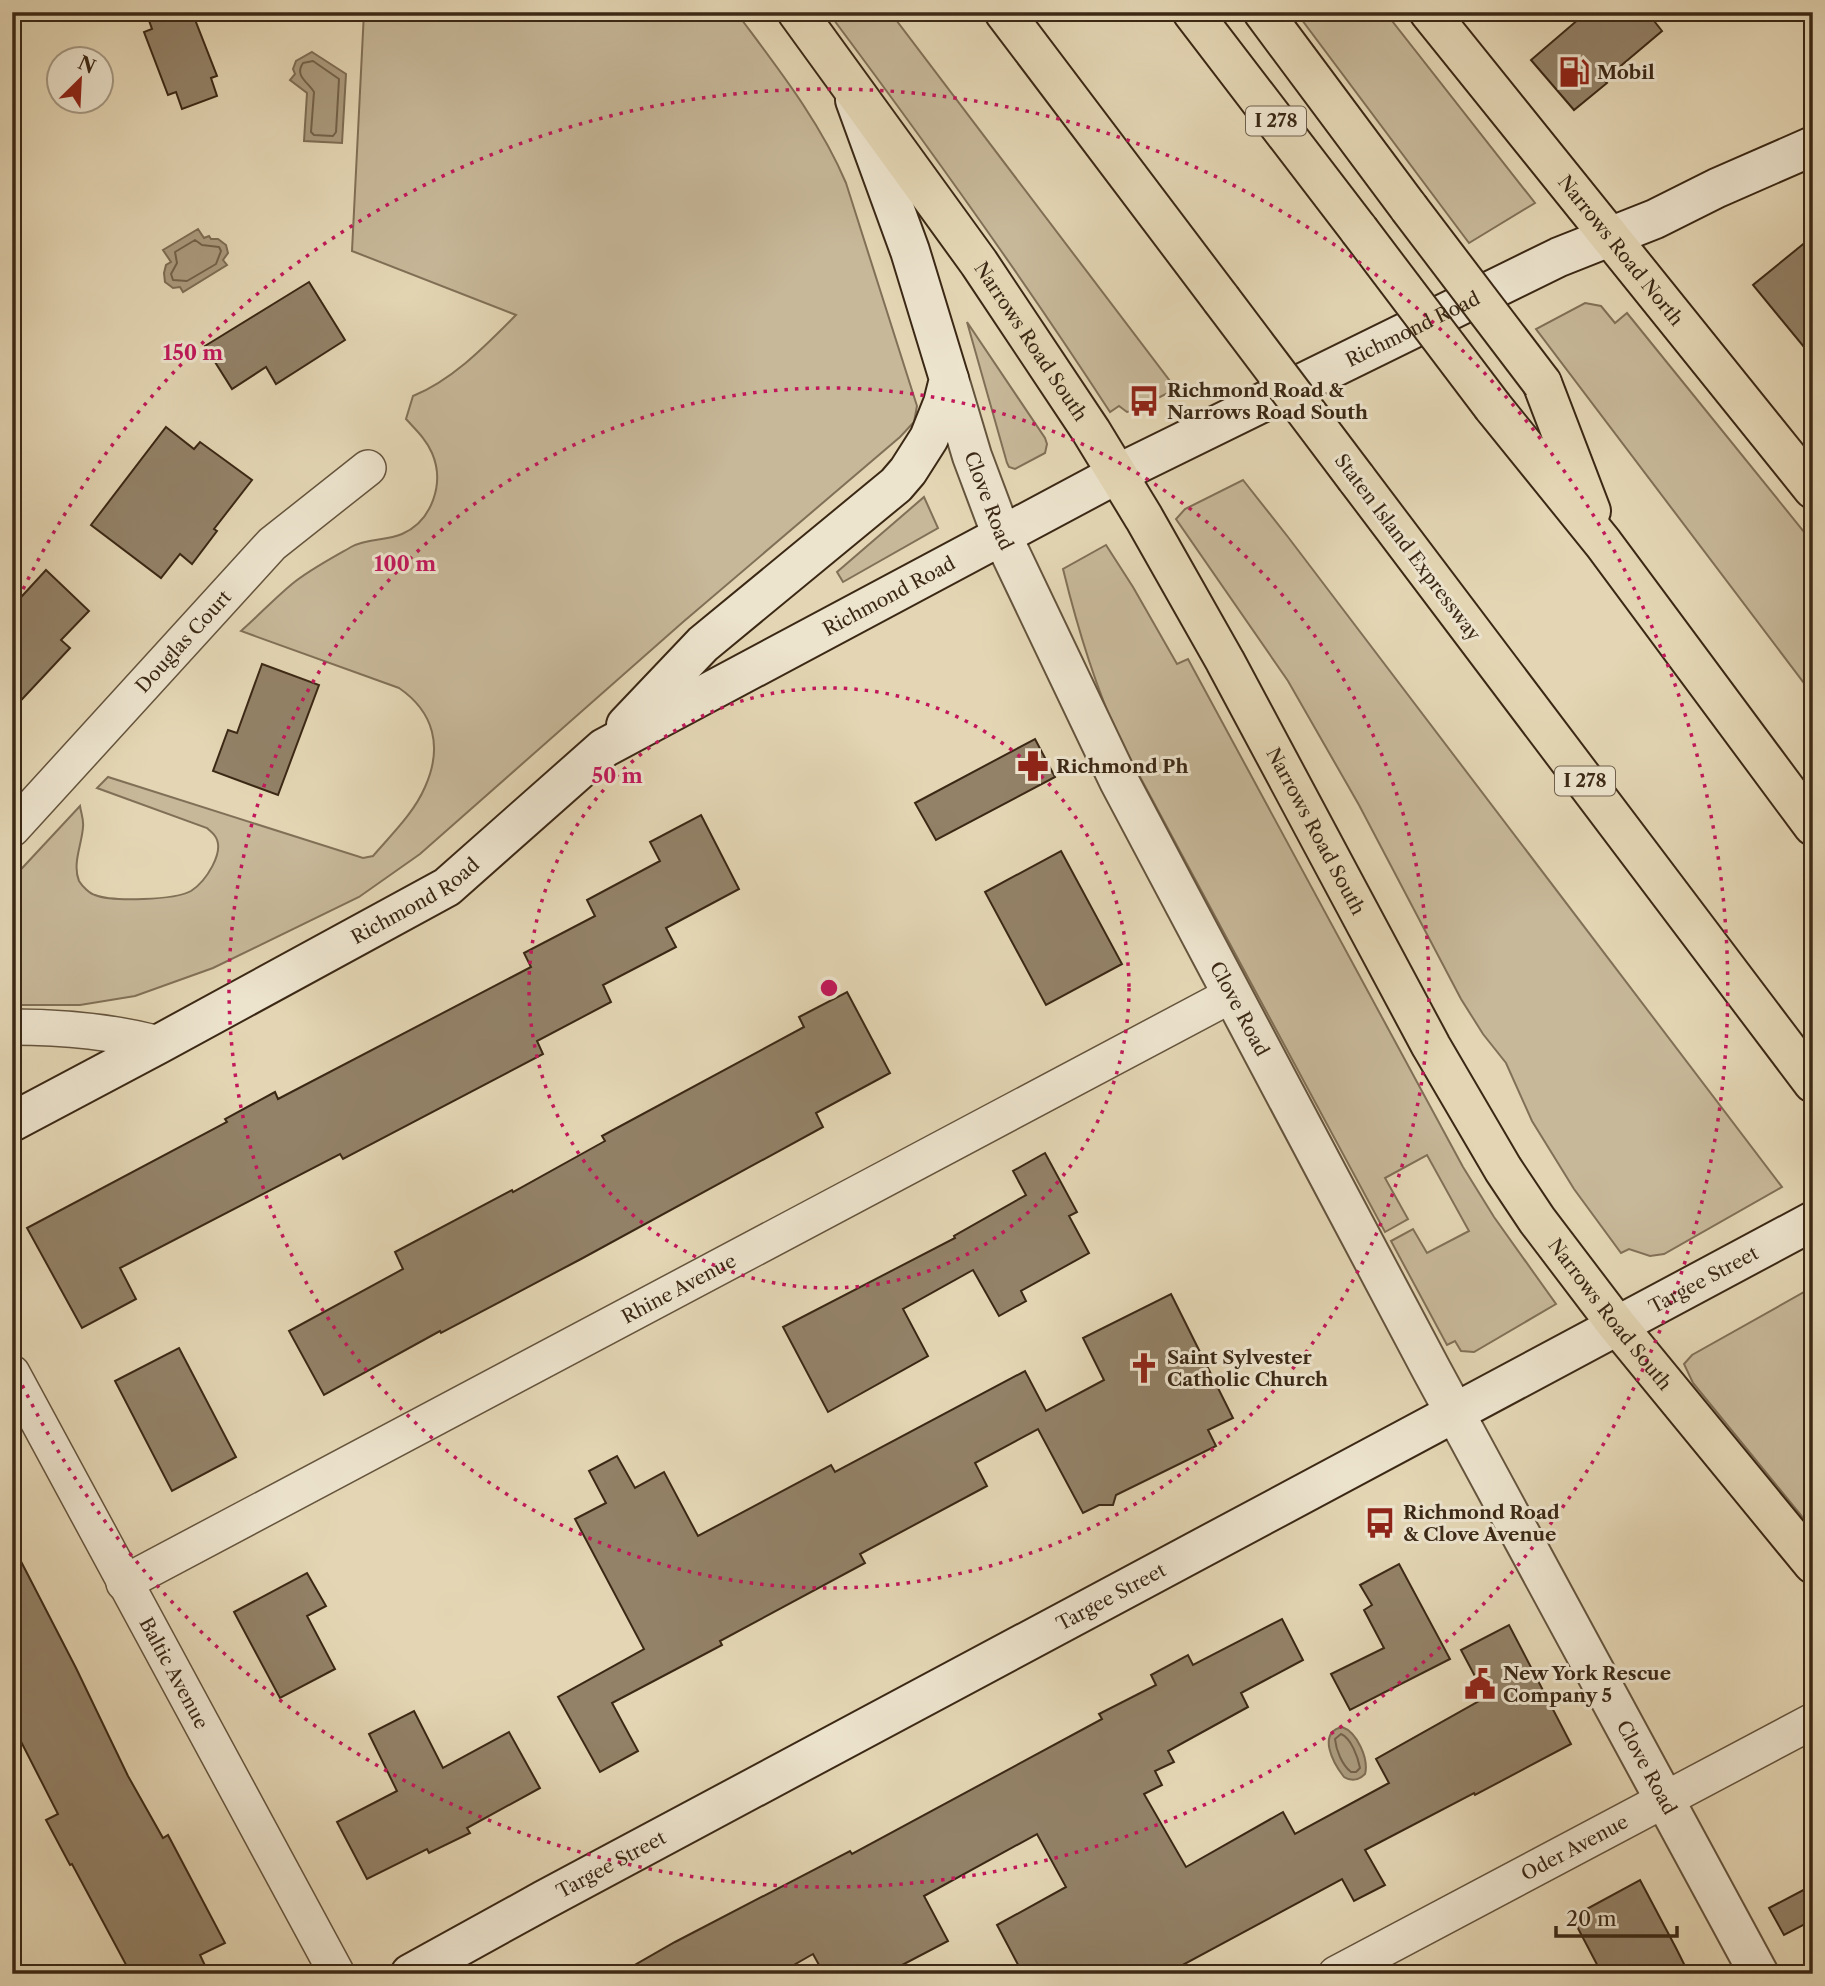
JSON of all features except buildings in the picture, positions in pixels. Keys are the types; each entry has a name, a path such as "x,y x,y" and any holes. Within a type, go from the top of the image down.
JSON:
{"main road":[{"name":"Clove Road","path":"797,12 847,78 910,251 972,456 1002,536 1119,782 1455,1413 1759,1974"},
{"path":"980,12 1082,116"},
{"name":"Staten Island Expressway","path":"1004,12 1813,1083"},
{"name":"I 278","path":"1192,12 1493,407 1603,542 1813,826"},
{"path":"1263,12 1542,383 1603,542"},
{"name":"Narrows Road North","path":"1429,12 1813,489"},
{"name":"Narrows Road South","path":"847,78 1007,303 1117,474 1225,661 1466,1109 1537,1220 1616,1324 1813,1564"},
{"name":"Richmond Road","path":"12,1122 447,887 604,748 1117,474 1559,257 1655,219 1717,188 1813,146"},
{"path":"604,748 703,643 896,485 929,438 949,379"},
{"name":"Targee Street","path":"410,1974 509,1918 1813,1221"}],"street":[{"name":"Douglas Court","path":"12,829 272,544 368,467"},
{"name":"Rhine Avenue","path":"124,1583 1233,994"},
{"path":"12,1027 58,1027 111,1033 159,1044"},
{"name":"Baltic Avenue","path":"12,1373 337,1974"},
{"name":"Oder Avenue","path":"1336,1974 1813,1721"}],"shaded area":[{"path":"364,12 736,12 782,73 810,116 846,183 917,406 914,422 420,854 359,897 213,968 135,996 80,1005 12,1005 12,879 80,806 83,824 77,874 82,885 93,894 129,899 183,894 202,881 216,858 218,843 207,828 97,788 108,777 363,858 373,856 408,815 425,787 434,744 427,719 411,698 399,688 241,631 285,590 313,569 357,544 402,534 421,520 433,500 437,476 430,448 406,419 413,396 456,371 516,315 352,251"},
{"path":"828,12 890,12 1176,389 1132,411 1127,412 1119,406 1110,412 972,210"},
{"path":"1296,12 1385,12 1535,203 1469,243"},
{"path":"1585,303 1601,306 1615,323 1627,313 1813,543 1813,695 1536,329"},
{"path":"967,322 1047,444 1045,453 1015,469 1007,463"},
{"path":"1243,480 1782,1187 1664,1254 1650,1256 1629,1249 1621,1253 1574,1189 1532,1121 1506,1063 1483,1034 1461,999 1359,805 1288,681 1176,519 1185,509"},
{"path":"924,497 938,528 843,582 837,572"},
{"path":"1106,545 1177,664 1188,659 1463,1167 1494,1217 1556,1304 1474,1352 1461,1351 1455,1341 1447,1345 1391,1241 1413,1229 1427,1253 1469,1231 1427,1155 1385,1178 1408,1219 1385,1232 1118,736 1087,654 1063,569"},
{"path":"1813,1287 1813,1530 1693,1383 1684,1364 1692,1355"}],"water":[{"path":"312,52 346,74 342,143 304,141 307,93 290,80 295,74 293,69 296,61"},
{"path":"198,229 204,238 209,236 226,245 228,253 223,260 227,265 183,292 180,287 173,288 165,282 166,265 171,262 163,250"},
{"path":"1342,1727 1357,1740 1365,1761 1365,1774 1355,1780 1344,1777 1330,1749 1330,1735"}],"place":[{"name":"Mobil","path":"1574,72"},
{"name":"Richmond Road & Narrows Road South","path":"1144,401"},
{"name":"Richmond Ph","path":"1033,766"},
{"name":"Saint Sylvester Catholic Church","path":"1144,1368"},
{"name":"Richmond Road & Clove Avenue","path":"1380,1523"},
{"name":"New York Rescue Company 5","path":"1480,1684"}]}
